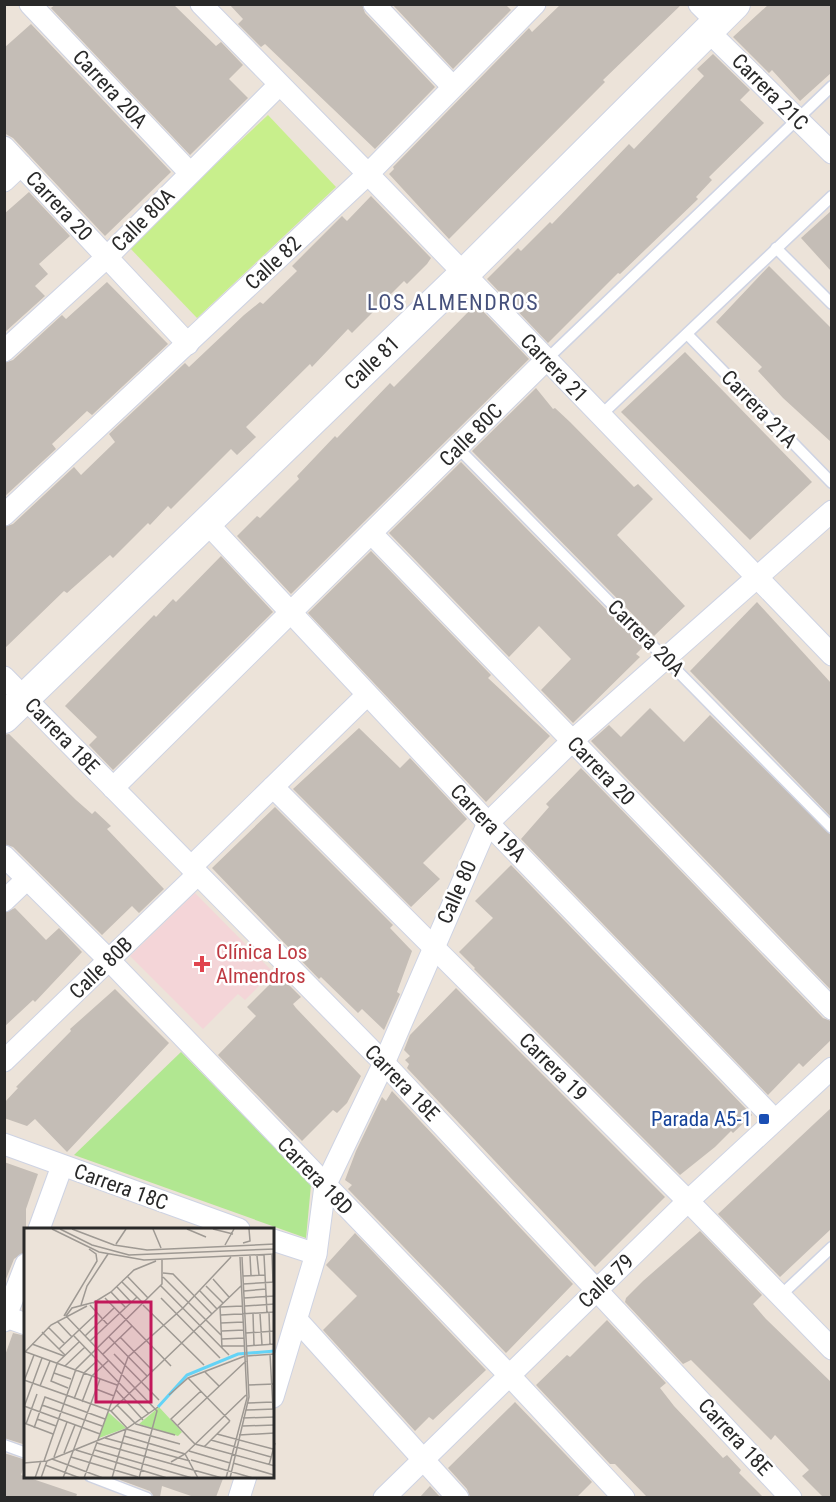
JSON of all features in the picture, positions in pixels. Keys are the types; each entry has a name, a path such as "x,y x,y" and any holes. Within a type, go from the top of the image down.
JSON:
{"street":[{"name":"Carrera 20A","path":"30,4 190,173"},
{"name":"Carrera 21","path":"201,4 831,655"},
{"path":"374,4 452,86"},
{"name":"Calle 82","path":"4,515 368,174 535,4"},
{"name":"Carrera 21C","path":"715,15 796,119 831,153"},
{"name":"Calle 81","path":"11,698 207,523 464,274 715,15"},
{"name":"Calle 80A","path":"4,351 107,257 278,86"},
{"name":"Carrera 20","path":"4,147 188,344"},
{"path":"4,181 21,165"},
{"name":"Calle 80C","path":"113,788 546,360"},
{"name":"Calle 80","path":"274,1394 316,1254 325,1186 384,1063 488,823 572,741 831,511"},
{"name":"Carrera 19A","path":"207,523 488,823 774,1119"},
{"name":"Carrera 20","path":"371,533 831,1009"},
{"name":"Calle 80B","path":"4,1061 110,961 273,787 367,695"},
{"name":"Carrera 18E","path":"11,698 113,788 384,1063 791,1497"},
{"name":"Carrera 19","path":"273,787 688,1201 831,1349"},
{"name":"Carrera 18D","path":"4,856 110,961 624,1497"},
{"path":"4,901 27,879"},
{"name":"Calle 79","path":"384,1497 688,1201 831,1068"},
{"name":"Carrera 18C","path":"4,1144 202,1223 232,1228"},
{"path":"39,1228 62,1166"},
{"path":"274,1240 316,1254"},
{"path":"12,1321 24,1272"},
{"path":"297,1320 458,1497"},
{"path":"238,1497 245,1478"}],"lane":[{"name":"Calle 80C","path":"546,360 831,86"},
{"path":"600,416 831,196"},
{"path":"776,248 831,304"},
{"name":"Carrera 21A","path":"687,334 831,483"},
{"name":"Carrera 20A","path":"458,448 831,828"},
{"path":"780,1296 831,1247"},
{"path":"4,1445 24,1452"},
{"path":"95,1478 147,1497"}],"shaded area":[{"name":"Clínica Los Almendros","path":"195,893 273,972 245,1000 238,994 203,1029 130,956"}],"green space":[{"path":"268,115 336,187 197,318 128,246"},
{"path":"181,1052 311,1185 306,1238 74,1155"}],"building":[{"path":"56,4 173,4 216,46 221,42 243,65 229,79 248,98 190,155 51,8"},
{"path":"229,4 362,4 365,13 435,87 375,149 265,44 261,47 238,24 243,19"},
{"path":"392,4 505,4 511,10 453,69"},
{"path":"561,4 682,4 603,80 605,82 449,239 389,174 394,169 393,167 529,28 532,32"},
{"path":"769,4 831,4 831,73 800,101 772,70 769,73 733,37"},
{"path":"31,24 171,172 105,236 13,138 4,133 4,48"},
{"path":"713,54 750,90 740,100 764,123 709,177 712,180 696,197 698,199 620,274 618,273 548,343 487,279 518,248 521,251 550,222 552,224 629,144 634,149 704,76 697,69"},
{"path":"29,192 70,236 39,264 48,274 35,286 45,296 4,333 4,214"},
{"path":"371,196 431,258 427,264 407,284 404,281 352,333 348,329 312,367 310,364 246,427 256,437 237,455 231,449 171,509 168,506 113,558 110,555 67,593 64,591 4,649 4,527 13,524 74,467 81,475 115,442 109,434 185,363 189,367 244,315 260,302 263,304 297,271 292,266 342,216 347,221"},
{"path":"831,211 831,271 801,238"},
{"path":"769,266 831,328 831,442 783,398 758,371 762,367 716,322"},
{"path":"107,282 168,344 92,415 87,411 52,444 56,449 4,497 4,363 13,360 62,315 66,319"},
{"path":"476,304 529,359 291,594 237,536 257,516 260,518 299,479 297,476 335,436 337,438 390,383 394,387"},
{"path":"685,352 812,482 750,540 621,412"},
{"path":"536,388 553,409 555,408 570,422 634,487 638,484 653,499 617,535 685,606 654,636 472,451"},
{"path":"461,462 643,647 636,654 640,657 573,723 541,690 571,659 539,626 509,657 389,533"},
{"path":"371,551 491,675 488,678 550,736 486,802 308,613"},
{"path":"221,556 273,612 113,770 89,745 97,737 65,706 154,615 156,617 173,599 176,602"},
{"path":"757,602 831,683 831,817 690,671"},
{"path":"650,708 684,742 710,715 831,835 831,990 591,741 609,725 621,737"},
{"path":"359,728 400,768 410,758 467,819 423,863 440,879 411,907 293,789"},
{"path":"9,734 76,800 92,814 95,811 111,826 107,829 164,889 139,913 132,906 102,935 13,847 4,844 4,735"},
{"path":"581,768 823,1018 831,1021 831,1040 803,1067 799,1063 768,1095 521,839 549,807 546,804"},
{"path":"275,807 393,925 390,928 412,951 397,992 400,994 384,1030 362,1009 358,1013 321,977 319,979 212,868"},
{"path":"511,865 752,1115 680,1175 459,952 493,918 475,901"},
{"path":"15,908 46,940 59,928 82,952 35,1002 33,1000 4,1027 4,913"},
{"path":"279,975 301,997 293,1004 296,1008 361,1076 347,1103 337,1113 333,1110 302,1141 218,1055 256,1016 247,1007"},
{"path":"456,988 665,1197 595,1267 407,1068 409,1064 405,1060 410,1056 404,1050 410,1035"},
{"path":"115,989 169,1043 67,1152 35,1119 27,1126 4,1118 4,1103 18,1088 16,1087 71,1031 70,1029"},
{"path":"392,1091 573,1284 506,1353 348,1189 352,1185 345,1180 356,1151 382,1097 386,1101"},
{"path":"831,1108 831,1229 780,1277 718,1214"},
{"path":"4,1162 38,1174 26,1209 24,1252 14,1259 4,1284"},
{"path":"700,1231 762,1295 753,1304 766,1319 831,1382 831,1497 823,1497 802,1476 809,1470 775,1435 771,1440 691,1360 683,1364 625,1302 626,1298 643,1281"},
{"path":"355,1233 486,1370 433,1420 429,1417 415,1431 323,1330 357,1296 326,1265"},
{"path":"607,1320 666,1383 660,1388 674,1406 723,1458 727,1455 741,1470 739,1473 763,1497 647,1497 615,1464 610,1464 536,1385 567,1355 570,1357"},
{"path":"13,1333 24,1336 24,1444 4,1438 4,1358"},
{"path":"515,1402 592,1482 577,1497 470,1497 467,1489 448,1468"},
{"path":"4,1453 24,1459 21,1475 24,1478 77,1494 76,1497 4,1497"},
{"path":"120,1478 223,1478 216,1497 194,1497 162,1486 160,1497 154,1497 150,1491 120,1480"},
{"path":"430,1486 440,1497 420,1497"}],"place":[{"name":"Clínica Los Almendros","path":"202,964"},
{"name":"Parada A5-1","path":"764,1119"}],"district":[{"name":"LOS ALMENDROS","path":"453,302"}]}
